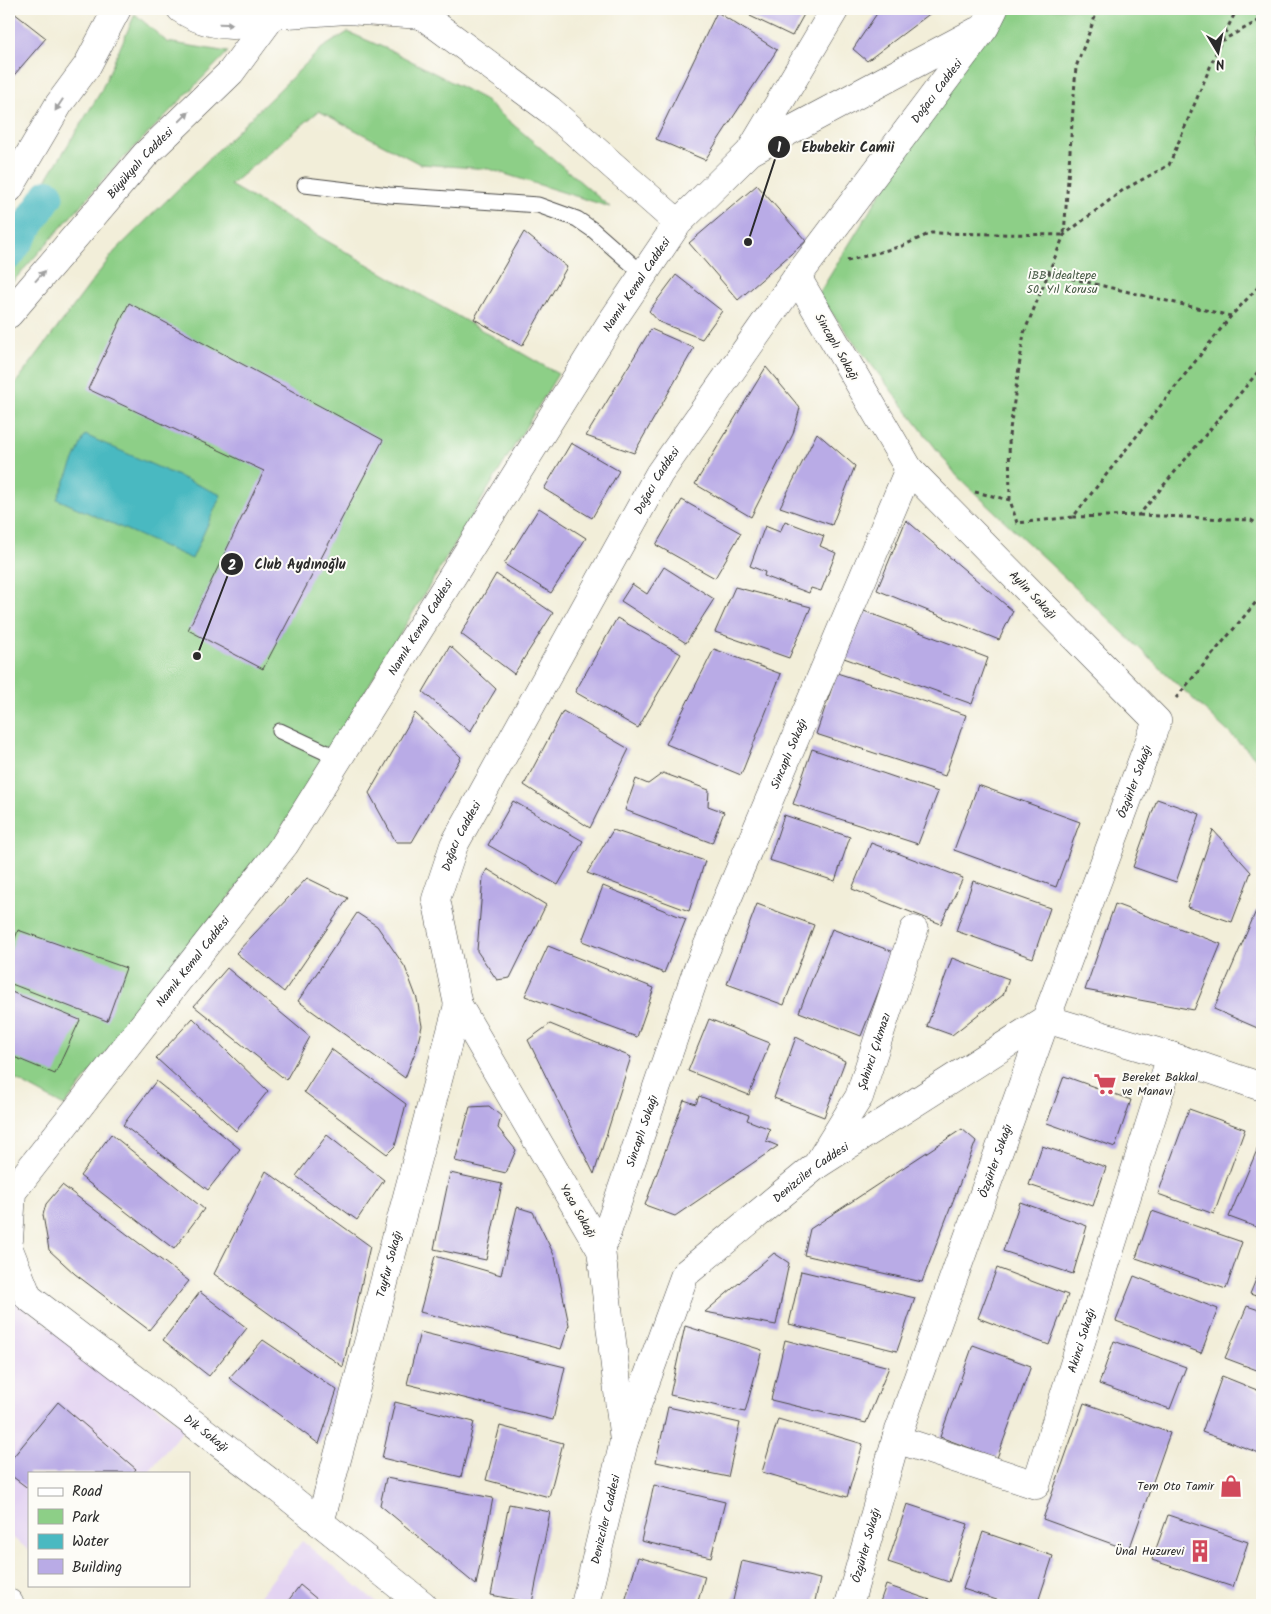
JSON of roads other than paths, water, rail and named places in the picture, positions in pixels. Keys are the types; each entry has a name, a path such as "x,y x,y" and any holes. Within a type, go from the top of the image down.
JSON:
{"main road":[{"path":"87,66 98,9"},
{"path":"9,189 59,104 87,66 117,9"},
{"path":"181,9 194,17 220,25 247,24 278,12 347,10 418,11 550,110 678,223"},
{"name":"Namık Kemal Caddesi","path":"9,1240 12,1192 285,844 610,324 678,223 750,152 835,9"},
{"name":"Büyükyalı Caddesi","path":"9,314 145,155 231,72 278,12"},
{"path":"750,152 990,18"},
{"name":"Doğacı Caddesi","path":"458,1005 436,899 454,844 659,474 796,277 990,18"},
{"name":"Sincaplı Sokağı","path":"601,1250 696,972 909,469 796,277"},
{"name":"Aylin Sokağı","path":"909,469 1156,721"},
{"name":"Özgürler Sokağı","path":"849,1605 896,1439 1046,1019 1156,721"},
{"name":"Şahinci Çıkmazı","path":"817,1165 859,1097 914,930"},
{"name":"Yasa Sokağı","path":"458,1005 601,1250 624,1441"},
{"name":"Tayfur Sokağı","path":"320,1523 458,1005"},
{"path":"1046,1019 1171,1056 1262,1087"},
{"name":"Denizciler Caddesi","path":"585,1605 624,1441 685,1274 817,1165 1046,1019"},
{"name":"Akinci Sokağı","path":"896,1439 1036,1485 1171,1056"},
{"name":"Dik Sokağı","path":"9,1250 28,1298 270,1482 423,1605"}],"lane":[{"path":"306,185 389,194 538,205 577,219 594,230 644,275"},
{"path":"280,731 338,758"}],"water":[{"path":"85,435 221,495 192,559 57,499"}],"waterway":[{"path":"9,254 48,195"}],"place":[{"name":"Ebubekir Camii","path":"748,242"},
{"name":"Club Aydınoğlu","path":"197,656"},
{"name":"Bereket Bakkal ve Manavı","path":"1105,1084"},
{"name":"Tem Oto Tamir","path":"1231,1486"},
{"name":"Ünal Huzurevi","path":"1200,1551"}],"park label":[{"name":"İBB İdealtepe 50. Yıl Korusu","path":"1062,282"}]}
